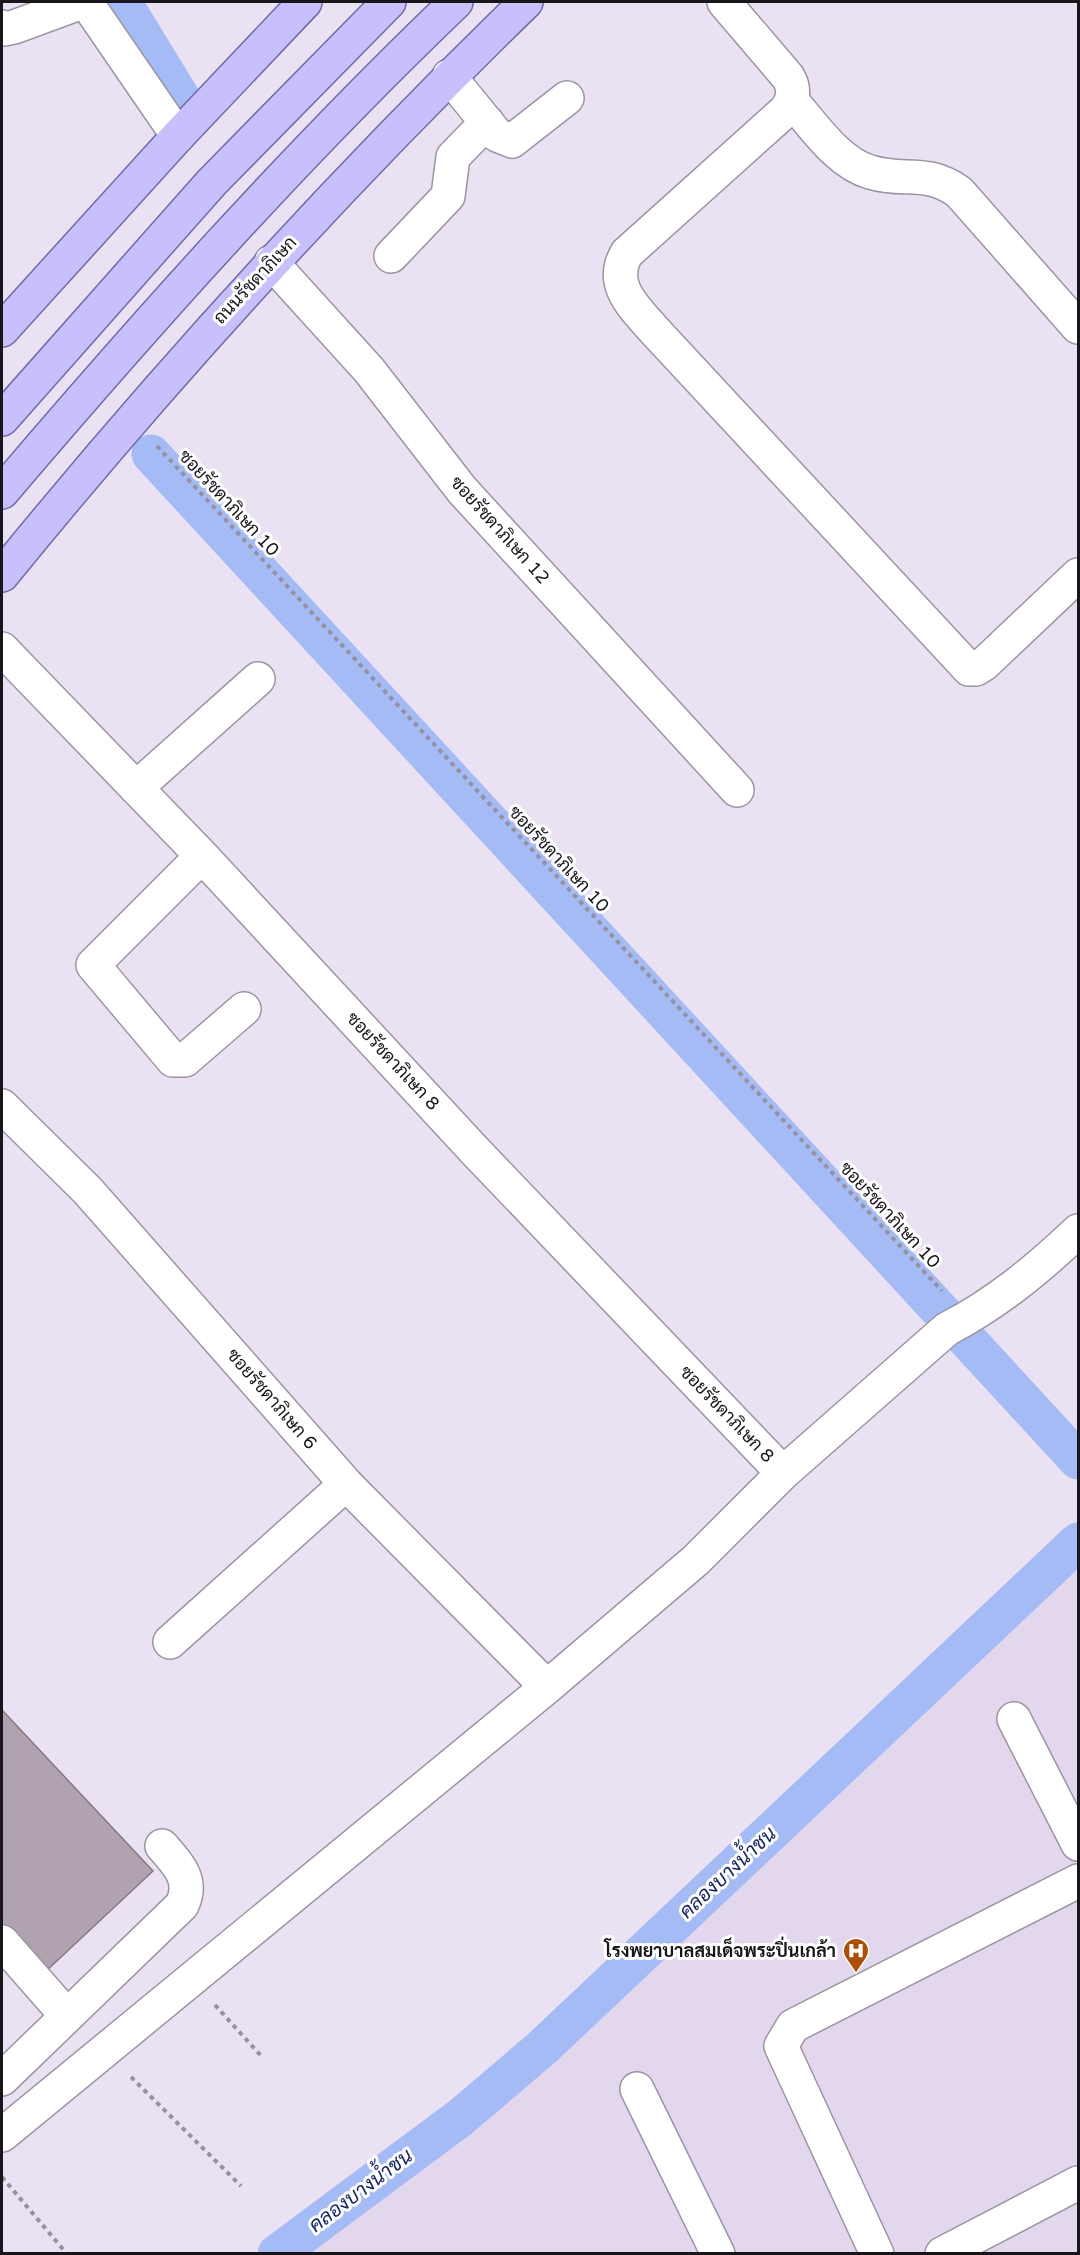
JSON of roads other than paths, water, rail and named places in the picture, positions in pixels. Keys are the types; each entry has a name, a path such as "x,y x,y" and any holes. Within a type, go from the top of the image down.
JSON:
{"main road":[{"path":"2,330 178,136 305,2"},
{"path":"2,419 212,182 390,2"},
{"path":"2,492 246,213 382,72 456,2"},
{"name":"ถนนรัชดาภิเษก","path":"2,575 132,419 271,262 449,76 526,2"}],"street":[{"path":"2,27 5,29 14,27 84,2 178,136"},
{"path":"724,2 788,77 791,83 792,101 785,111 627,253 619,268 620,283 627,297 654,330 969,669 980,667 1078,574"},
{"path":"449,76 497,135 512,141 567,98"},
{"path":"792,101 833,147 867,172 935,178 958,192 1078,327"},
{"path":"391,256 448,196 453,157 487,122"},
{"name":"ซอยรัชดาภิเษก 12","path":"271,262 369,370 462,490 737,790"},
{"name":"ซอยรัชดาภิเษก 8","path":"2,649 202,856 476,1152 783,1473"},
{"path":"136,788 258,679"},
{"path":"202,856 93,965 173,1060 185,1060 244,1009"},
{"name":"ซอยรัชดาภิเษก 6","path":"2,1106 88,1191 346,1484 548,1687"},
{"path":"2,2135 548,1687 696,1560 783,1473 958,1323 979,1313 1035,1272 1078,1231"},
{"path":"170,1642 346,1484"},
{"path":"1014,1719 1078,1844"},
{"path":"2,2079 182,1905 187,1895 184,1874 162,1846"},
{"path":"878,2253 781,2046 793,2026 1078,1881"},
{"path":"2,1942 67,2016"},
{"path":"637,2089 718,2253"},
{"path":"942,2253 1078,2183"}],"waterway":[{"path":"122,2 185,105"},
{"path":"151,454 1078,1460"},
{"name":"คลองบางน้ำชน","path":"277,2254 461,2117 542,2048 1078,1542"}],"place":[{"name":"โรงพยาบาลสมเด็จพระปิ่นเกล้า","path":"856,1974"}]}
